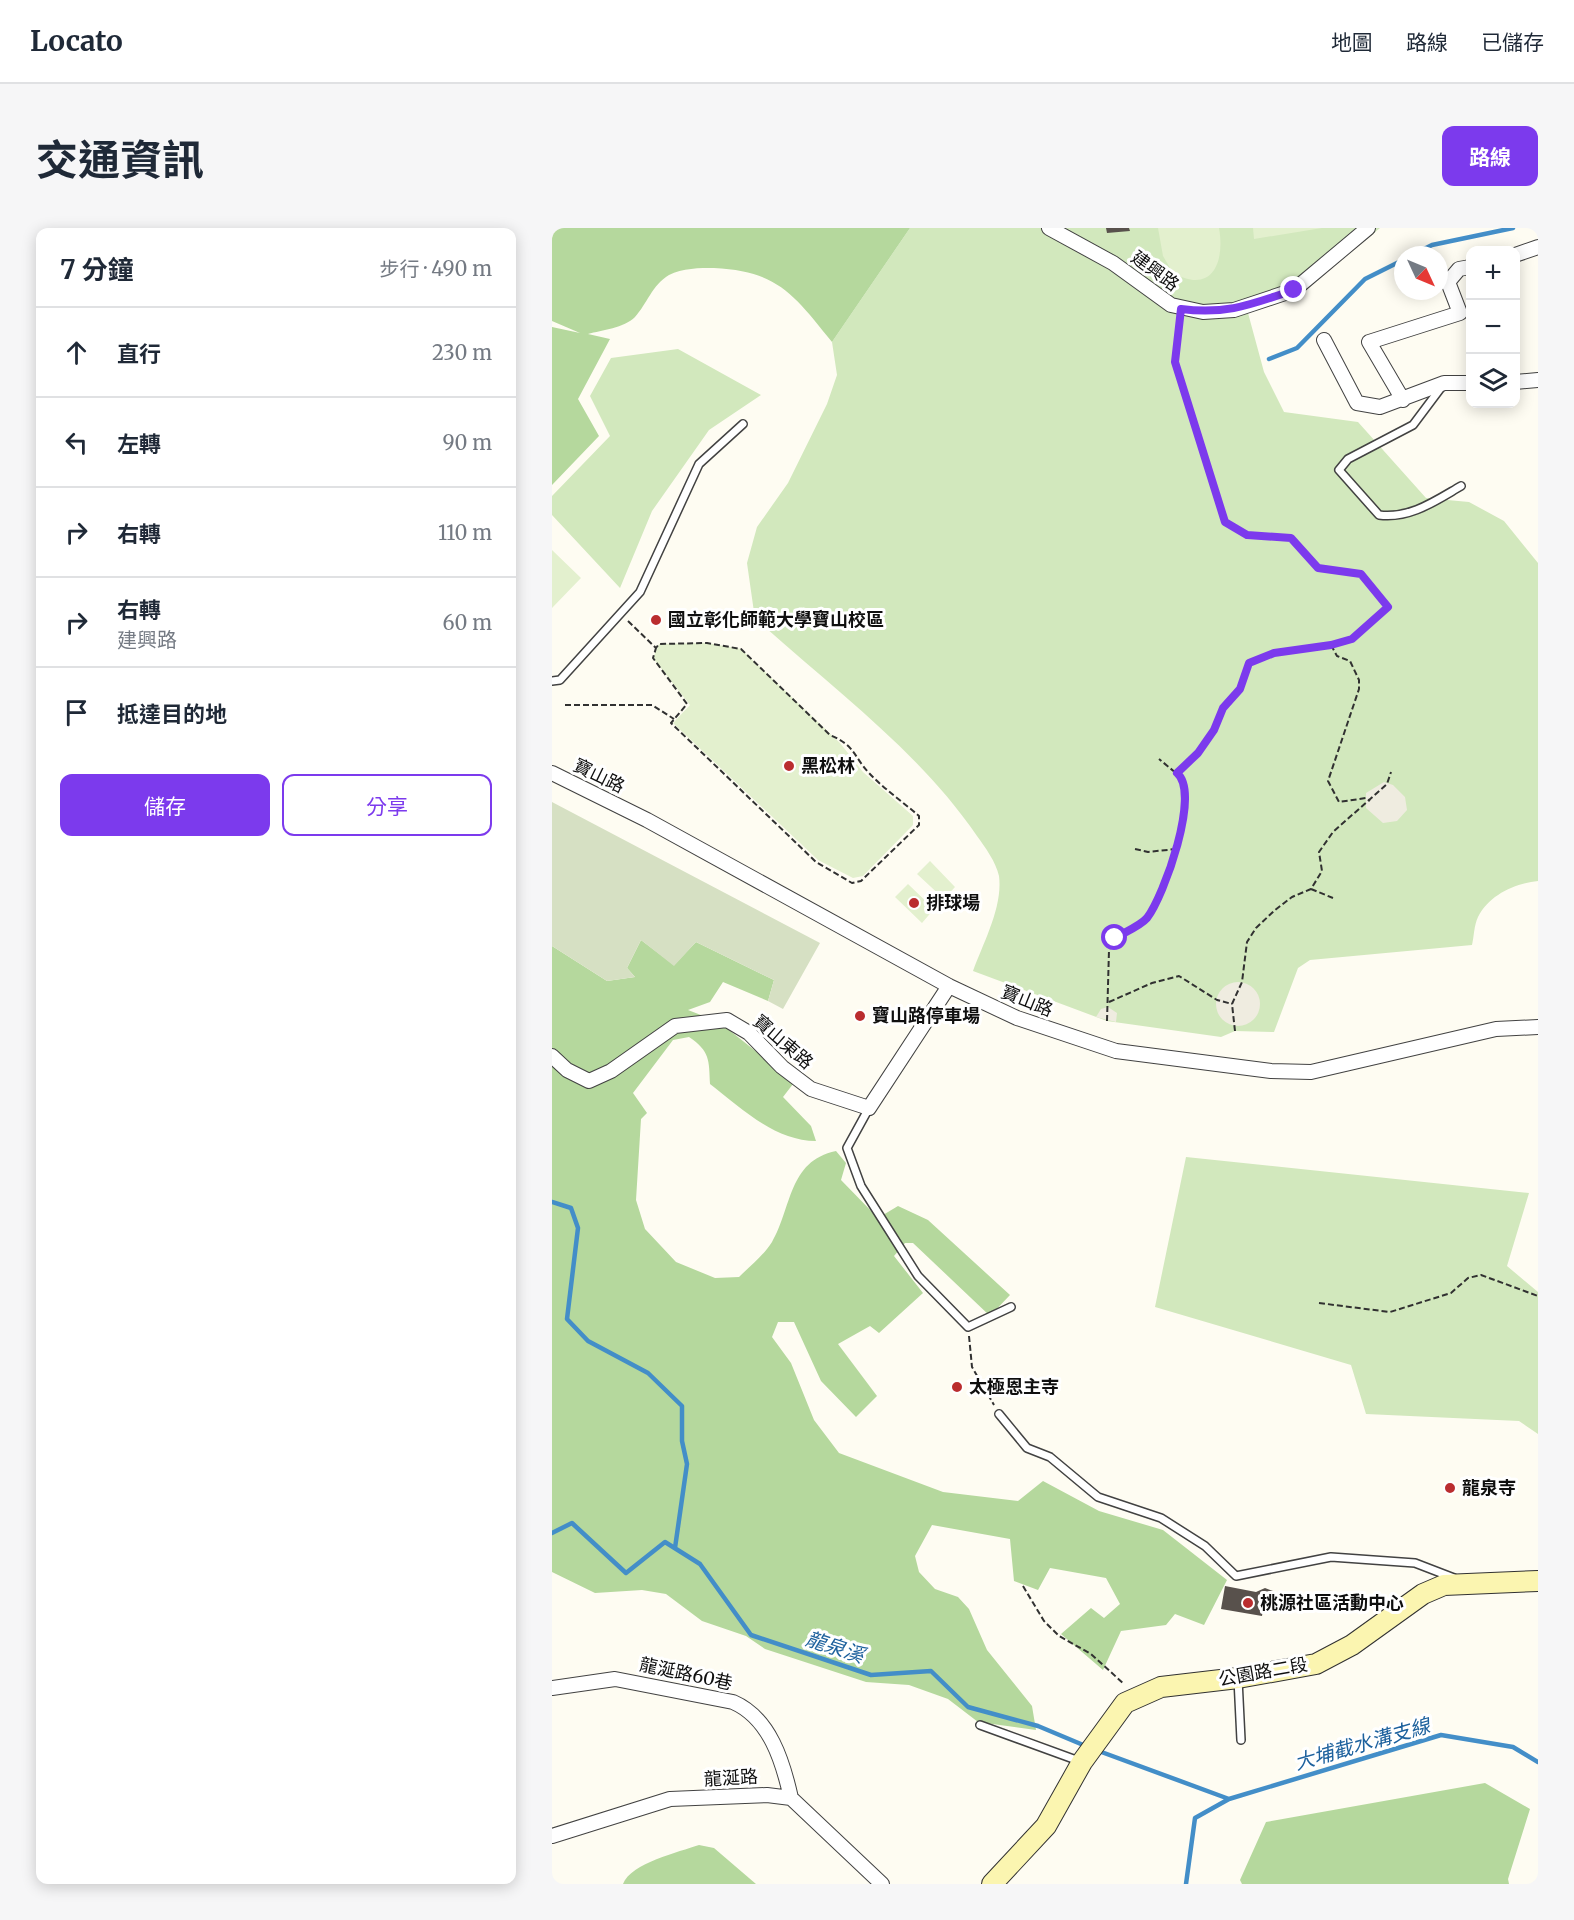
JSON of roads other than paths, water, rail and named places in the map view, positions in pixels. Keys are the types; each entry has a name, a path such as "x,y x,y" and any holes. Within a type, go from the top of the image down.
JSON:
{"main road":[{"name":"公園路二段","path":"992,1884 1046,1826 1088,1753 1120,1708 1138,1697 1161,1687 1238,1678 1316,1664 1352,1645 1423,1594 1444,1585 1538,1581"}],"street":[{"name":"建興路","path":"1049,228 1071,233 1171,305 1203,312 1234,310 1294,290 1368,228"},
{"path":"1520,253 1538,247"},
{"path":"1403,400 1369,342 1460,313 1448,282 1459,269 1466,268"},
{"path":"1324,340 1357,403 1380,407 1444,383 1466,383"},
{"path":"1520,382 1538,380"},
{"name":"寶山路","path":"552,773 647,820 949,987 1017,1018 1116,1051 1270,1071 1311,1072 1496,1029 1538,1027"},
{"path":"869,1108 949,987"},
{"name":"寶山東路","path":"552,1056 567,1070 589,1081 611,1071 675,1026 727,1020 749,1033 782,1067 811,1089 869,1108"},
{"name":"龍涎路60巷","path":"552,1688 615,1679 733,1702 744,1707 762,1724 783,1762 791,1798"},
{"name":"龍涎路","path":"552,1836 670,1799 767,1795 791,1798"},
{"path":"791,1798 882,1884"}],"lane":[{"path":"1444,383 1413,425 1348,459 1339,470 1379,515 1394,517 1419,510 1461,486"},
{"path":"552,681 560,680 640,592 699,464 743,424"},
{"path":"869,1108 847,1148 861,1186 918,1276 968,1327 1011,1307"},
{"path":"999,1414 1027,1448 1050,1457 1098,1497 1161,1518 1205,1546 1236,1576 1331,1557 1415,1563 1471,1585"},
{"path":"1238,1678 1241,1740"},
{"path":"980,1725 1088,1753"}],"waterway":[{"path":"1430,246 1513,228"},
{"path":"1269,359 1297,348 1365,279 1394,264"},
{"path":"552,1202 571,1208 578,1228 567,1319 588,1341 648,1373 682,1406 682,1441 687,1464 675,1548"},
{"name":"龍泉溪","path":"552,1533 572,1523 626,1573 665,1542 700,1564 751,1635 871,1675 931,1671 968,1707 1038,1726 1088,1747"},
{"name":"大埔截水溝支線","path":"1186,1884 1195,1818 1229,1799 1441,1735 1513,1747 1538,1762"},
{"name":"龍泉溪","path":"1096,1750 1229,1799"}],"place":[{"name":"國立彰化師範大學寶山校區","path":"656,620"},
{"name":"黑松林","path":"789,766"},
{"name":"排球場","path":"914,903"},
{"name":"寶山路停車場","path":"860,1016"},
{"name":"太極恩主寺","path":"957,1387"},
{"name":"龍泉寺","path":"1450,1488"},
{"name":"桃源社區活動中心","path":"1248,1603"}]}
